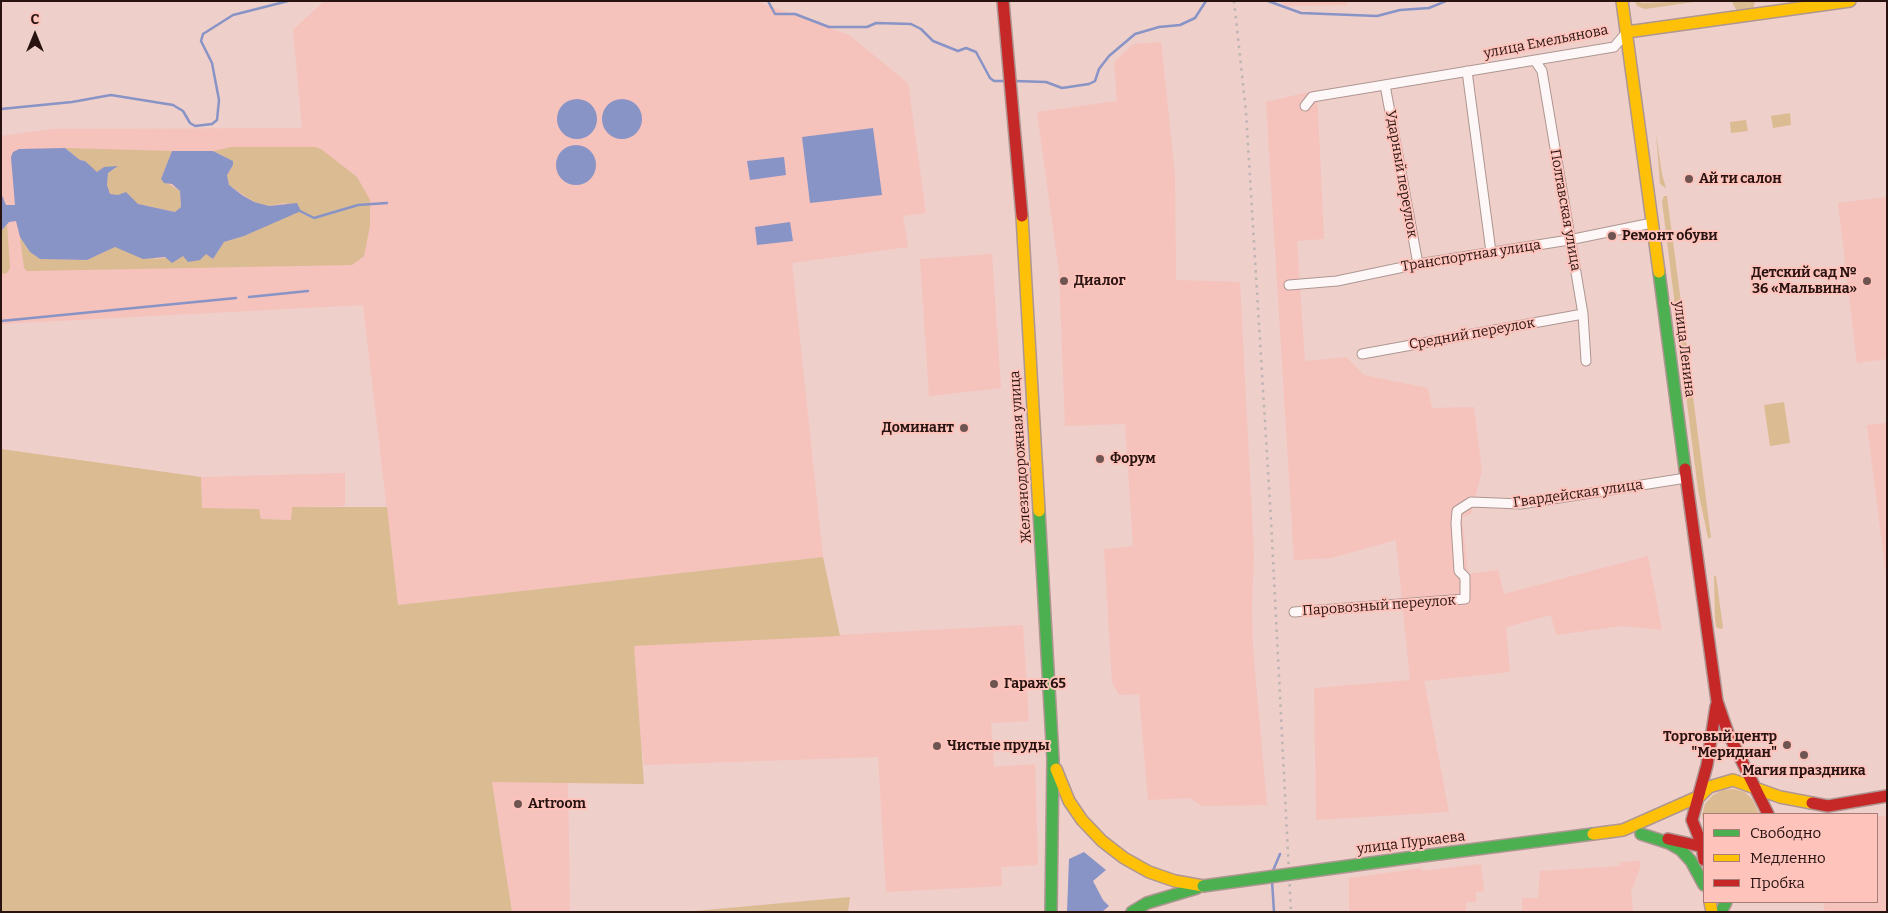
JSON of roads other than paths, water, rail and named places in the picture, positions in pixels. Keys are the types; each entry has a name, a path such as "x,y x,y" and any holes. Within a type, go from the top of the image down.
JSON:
{"main road":[{"name":"Железнодорожная улица","path":"1003,1 1040,506 1053,759 1051,912"},
{"name":"улица Ленина","path":"1622,1 1717,701"},
{"name":"улица Емельянова","path":"1627,32 1850,1"},
{"path":"1717,701 1728,733 1758,790 1768,813"},
{"path":"1700,796 1713,734 1717,701"},
{"path":"1053,759 1063,788 1082,820 1102,841 1124,858 1149,872 1176,881 1203,886"},
{"path":"1703,846 1695,832 1692,820 1694,807 1700,796 1709,787 1721,782 1733,780 1758,790 1828,806"},
{"path":"1623,830 1700,796"},
{"path":"1816,813 1828,806 1887,796"},
{"path":"1623,830 1703,846"},
{"name":"улица Пуркаева","path":"1203,886 1623,830"},
{"path":"1641,834 1669,843 1681,850 1691,861 1703,883"},
{"path":"1132,912 1175,892 1203,886"}],"street":[{"name":"улица Емельянова","path":"1305,106 1312,98 1467,71 1536,62 1614,47 1627,32"},
{"name":"Полтавская улица","path":"1536,62 1542,71 1583,314 1586,361"},
{"path":"1467,71 1491,252"},
{"name":"Ударный переулок","path":"1385,85 1418,264"},
{"name":"Транспортная улица","path":"1289,285 1337,281 1418,264 1569,240 1652,223"},
{"name":"Средний переулок","path":"1362,354 1583,314"},
{"name":"Гвардейская улица","path":"1464,599 1464,577 1459,571 1456,523 1457,511 1471,502 1521,504 1686,478"},
{"name":"Паровозный переулок","path":"1294,612 1464,599"}],"water":[{"path":"577,99 591,105 597,119 591,133 577,139 563,133 557,119 563,105"},
{"path":"622,99 636,105 642,119 636,133 622,139 608,133 602,119 608,105"},
{"path":"873,128 882,195 810,203 802,137"},
{"path":"576,145 590,151 596,165 590,179 576,185 562,179 556,165 562,151"},
{"path":"65,148 80,160 85,161 97,172 104,167 118,166 108,173 107,185 110,194 118,195 126,192 138,204 175,212 181,207 180,191 172,184 164,183 161,179 172,151 213,151 233,161 233,165 227,175 229,185 242,195 254,202 269,206 297,203 301,211 244,236 224,242 213,259 206,254 200,260 188,262 183,256 172,263 165,257 143,259 115,247 87,260 40,259 30,252 20,237 16,221 9,222 1,231 1,193 6,205 15,205 11,157 13,152 19,149"},
{"path":"784,157 786,175 750,180 747,161"},
{"path":"790,222 793,241 757,245 755,227"},
{"path":"1084,852 1106,870 1093,881 1103,900 1109,906 1102,912 1067,912 1069,859"}],"waterway":[{"path":"1,109 72,102 111,95 173,105 183,111 190,123 195,126 212,124 217,120 219,100 212,63 201,41 203,34 233,15 288,1"},
{"path":"768,1 775,14 795,14 829,27 867,27 876,23 911,24 921,29 933,41 958,51 966,48 976,52 990,78 994,81 1007,81"},
{"path":"1015,81 1046,82 1062,88 1089,84 1095,81 1099,69 1109,56 1135,34 1159,27 1180,25 1195,18 1206,1"},
{"path":"1268,1 1301,13 1377,16 1400,10 1429,8 1446,1"},
{"path":"298,210 314,218 358,205 387,203"},
{"path":"249,297 308,291"},
{"path":"1,321 236,298"},
{"path":"1272,873 1280,854"},
{"path":"1272,881 1274,912"}],"railway":[{"path":"1234,1 1246,112 1271,520 1291,912"}],"place":[{"name":"Ай ти салон","path":"1689,179"},
{"name":"Ремонт обуви","path":"1612,236"},
{"name":"Диалог","path":"1064,281"},
{"name":"Детский сад № 36 «Мальвина»","path":"1867,281"},
{"name":"Доминант","path":"964,428"},
{"name":"Форум","path":"1100,459"},
{"name":"Гараж 65","path":"994,684"},
{"name":"Торговый центр \"Меридиан\"","path":"1787,745"},
{"name":"Чистые пруды","path":"937,746"},
{"name":"Магия праздника","path":"1804,755"},
{"name":"Artroom","path":"518,804"}]}
